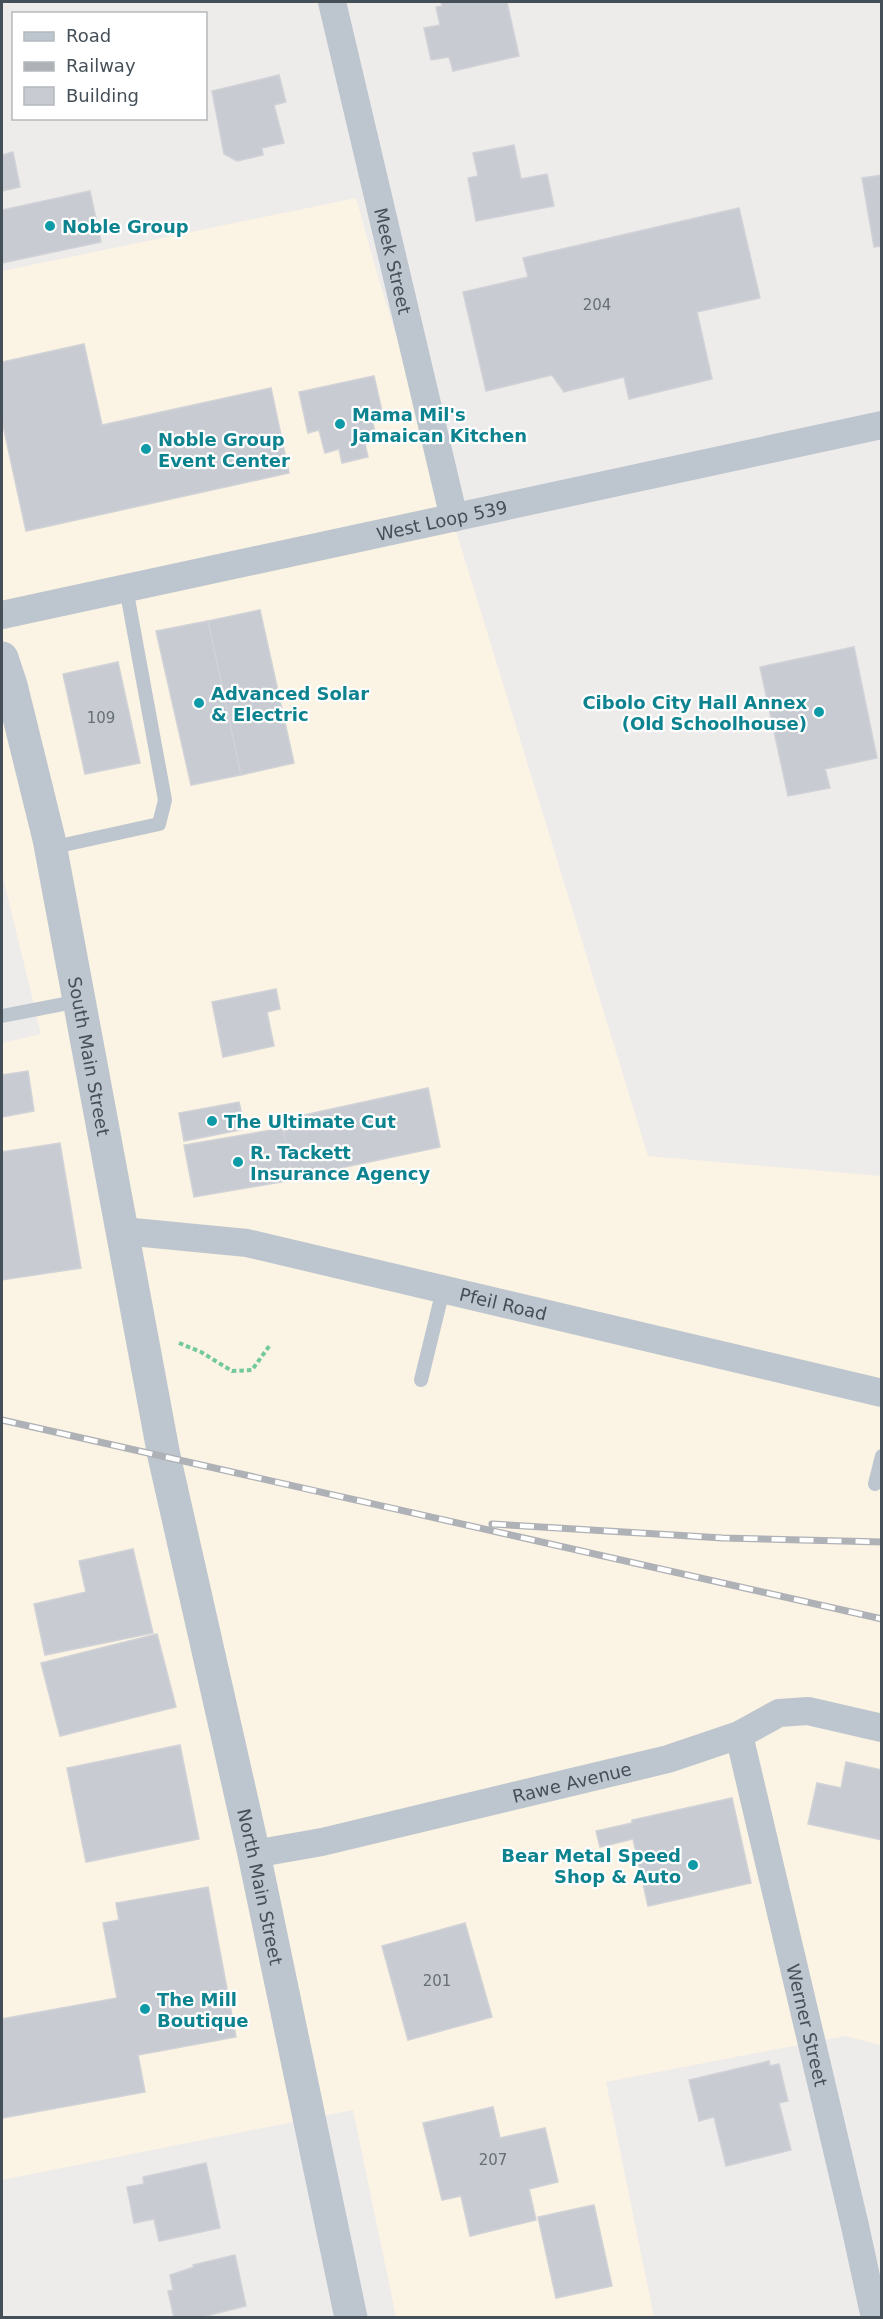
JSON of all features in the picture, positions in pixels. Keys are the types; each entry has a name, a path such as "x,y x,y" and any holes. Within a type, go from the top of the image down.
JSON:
{"street":[{"name":"Meek Street","path":"332,2 454,518"},
{"name":"West Loop 539","path":"2,615 882,425"},
{"name":"South Main Street","path":"2,658 11,685 50,848 164,1456"},
{"name":"Pfeil Road","path":"123,1231 247,1244 882,1394"},
{"name":"North Main Street","path":"164,1456 254,1854 351,2318"},
{"name":"Rawe Avenue","path":"254,1854 322,1842 668,1759 739,1735 779,1713 808,1711 882,1728"},
{"name":"Werner Street","path":"739,1735 868,2229 875,2318"}],"lane":[{"path":"50,848 159,824 165,800 126,588"},
{"path":"2,1016 79,1001"},
{"path":"421,1380 443,1290"},
{"path":"875,1484 882,1456"}],"path":[{"path":"178,1343 201,1352 232,1371 252,1370 270,1345"}],"shaded area":[{"path":"356,198 379,280 648,1156 881,1176 881,2045 845,2036 606,2082 654,2317 396,2317 353,2110 2,2180 2,1043 41,1034 2,873 2,271"}],"building":[{"path":"441,2 507,2 519,56 453,71 449,57 431,60 424,28 440,25 436,7 442,6"},
{"path":"279,75 286,102 274,105 284,143 262,148 263,155 237,161 224,154 212,91"},
{"path":"514,145 521,179 547,174 554,206 476,221 468,178 478,176 473,153"},
{"path":"13,152 20,187 2,191 2,155"},
{"path":"882,175 882,246 874,247 862,178"},
{"name":"Noble Group","path":"90,191 101,242 2,263 2,210"},
{"path":"739,208 760,298 697,312 712,379 629,399 624,377 564,392 552,375 486,391 463,292 528,277 523,258"},
{"name":"Noble Group Event Center","path":"84,344 102,425 271,388 289,473 26,531 2,421 2,362"},
{"name":"Mama Mil's Jamaican Kitchen","path":"374,376 383,416 372,419 377,441 365,444 368,457 342,463 339,449 325,453 319,430 308,433 299,392"},
{"path":"260,610 294,763 241,775 208,621"},
{"name":"Advanced Solar & Electric","path":"208,621 241,775 191,785 156,631"},
{"name":"Cibolo City Hall Annex (Old Schoolhouse)","path":"854,647 877,758 825,769 830,788 788,796 760,667"},
{"path":"118,662 140,763 85,774 63,674"},
{"path":"276,989 280,1009 267,1012 274,1046 223,1057 212,1002"},
{"path":"28,1071 34,1111 2,1117 2,1075"},
{"path":"428,1088 440,1147 293,1178 281,1120"},
{"name":"The Ultimate Cut","path":"239,1102 245,1129 184,1141 179,1113"},
{"name":"R. Tackett Insurance Agency","path":"283,1128 293,1180 194,1197 184,1145"},
{"path":"60,1143 81,1268 2,1280 2,1152"},
{"path":"133,1549 153,1633 45,1655 34,1604 86,1592 79,1561"},
{"path":"157,1634 176,1707 60,1736 41,1663"},
{"path":"180,1745 199,1839 86,1862 67,1768"},
{"path":"846,1762 882,1770 882,1840 808,1824 817,1783 841,1788"},
{"name":"Bear Metal Speed Shop & Auto","path":"732,1798 751,1883 648,1906 633,1839 600,1847 596,1831 632,1823 632,1820"},
{"name":"The Mill Boutique","path":"208,1887 236,2037 138,2055 145,2092 2,2118 2,2019 117,1998 103,1923 119,1920 116,1903"},
{"path":"465,1923 492,2017 408,2040 382,1946"},
{"path":"769,2061 770,2066 779,2064 788,2101 779,2103 791,2150 726,2166 714,2117 699,2121 689,2080"},
{"path":"493,2107 500,2138 545,2128 558,2182 529,2189 536,2220 470,2236 461,2196 442,2200 423,2123"},
{"path":"206,2163 220,2228 159,2241 154,2219 134,2223 127,2187 144,2184 143,2177"},
{"path":"594,2205 612,2286 556,2298 538,2217"},
{"path":"235,2255 246,2306 198,2318 174,2318 168,2291 173,2290 170,2275 194,2267 193,2265"}],"railway":[{"path":"2,1420 882,1619"},
{"path":"492,1524 723,1538 882,1542"}],"place":[{"name":"Noble Group","path":"50,226"},
{"name":"Mama Mil's Jamaican Kitchen","path":"340,424"},
{"name":"Noble Group Event Center","path":"146,449"},
{"name":"Advanced Solar & Electric","path":"199,703"},
{"name":"Cibolo City Hall Annex (Old Schoolhouse)","path":"819,712"},
{"name":"The Ultimate Cut","path":"212,1121"},
{"name":"R. Tackett Insurance Agency","path":"238,1162"},
{"name":"Bear Metal Speed Shop & Auto","path":"693,1865"},
{"name":"The Mill Boutique","path":"145,2009"}]}
